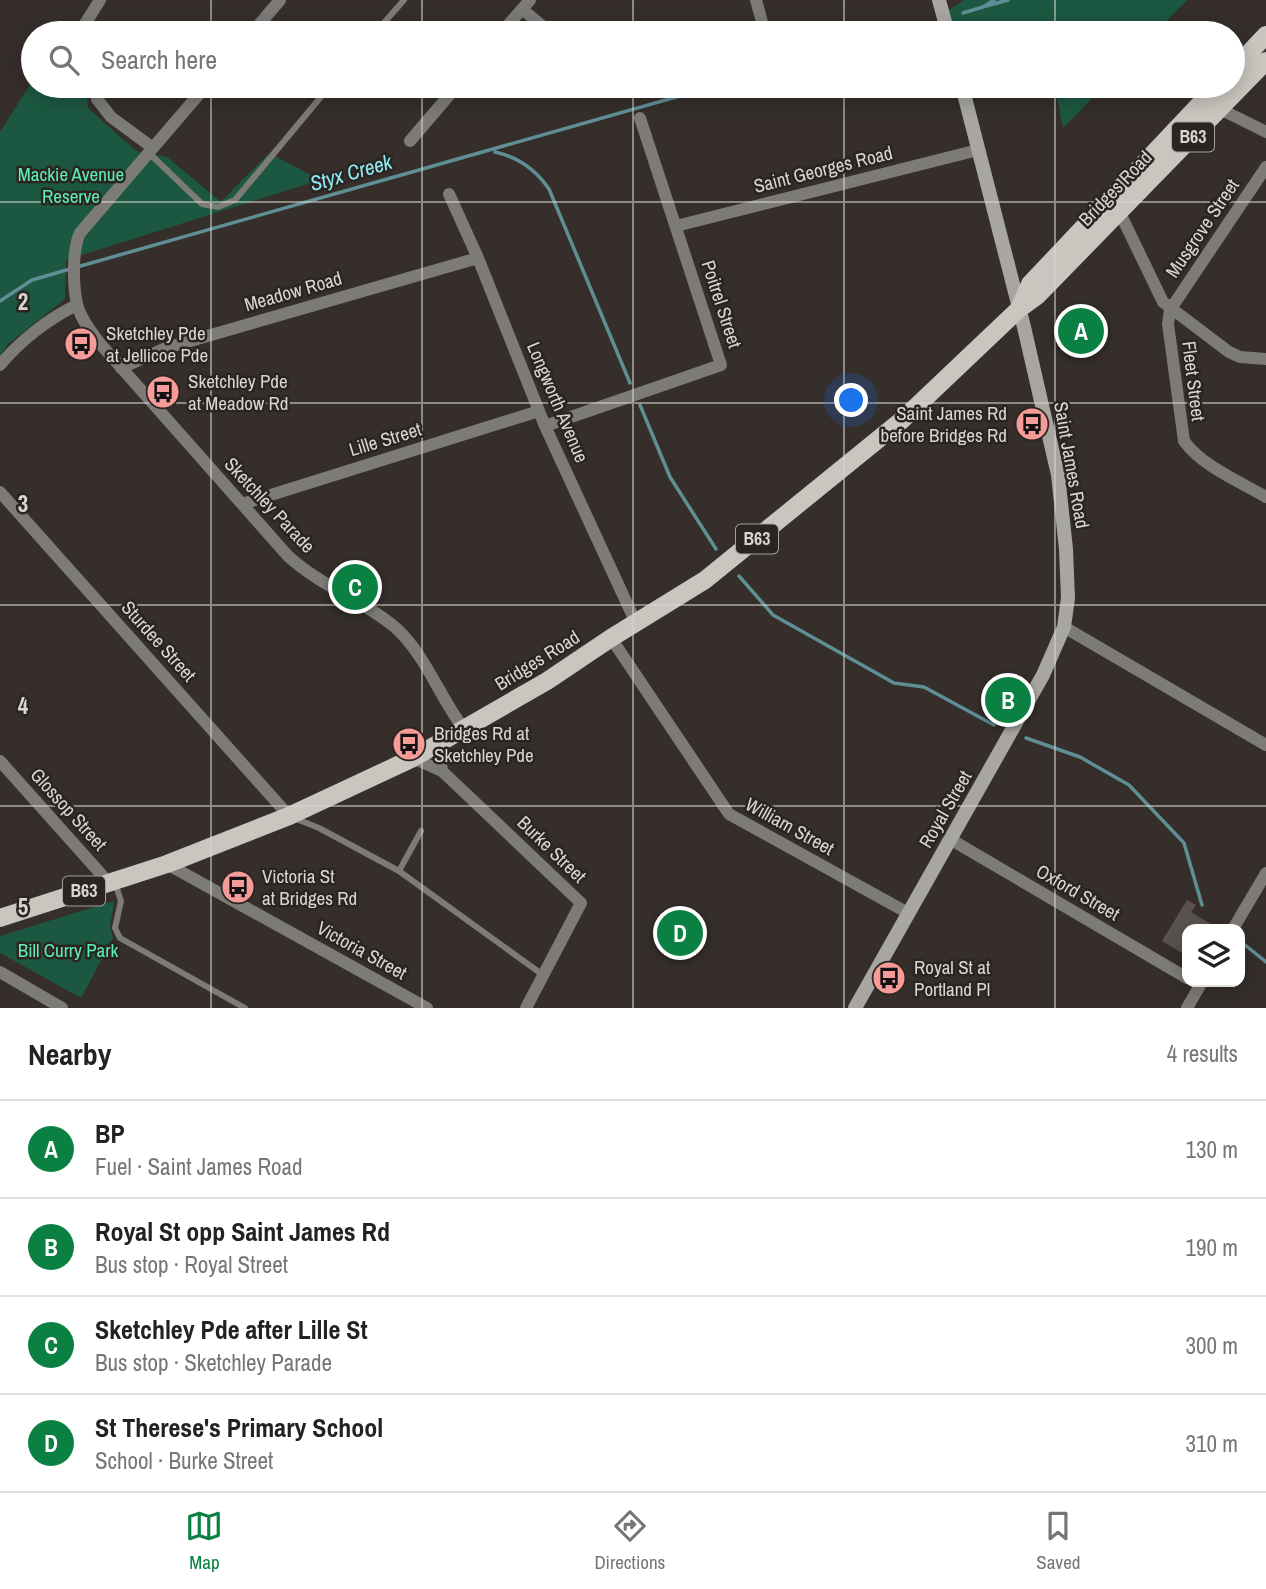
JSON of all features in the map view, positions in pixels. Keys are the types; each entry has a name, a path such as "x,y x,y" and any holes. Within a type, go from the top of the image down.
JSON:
{"main road":[{"path":"939,0 945,21"},
{"path":"1245,57 1266,35"},
{"name":"Bridges Road","path":"1245,83 1266,61"},
{"name":"Saint James Road","path":"965,98 1058,475 1068,578 1065,628"},
{"name":"Bridges Road","path":"1019,309 1030,284 1205,98"},
{"name":"Bridges Road","path":"0,918 167,864 289,816 413,758 547,681 705,580 902,420 1019,309 1037,296 1231,98"},
{"name":"Royal Street","path":"861,1005 908,913 1043,676 1065,628"}],"street":[{"path":"87,21 100,0"},
{"path":"262,21 280,0"},
{"path":"756,0 762,21"},
{"path":"511,21 526,4 541,21"},
{"path":"97,98 111,117 151,150 196,98"},
{"path":"410,141 447,98"},
{"path":"1220,109 1266,132"},
{"name":"Poitrel Street","path":"545,426 721,365 640,118"},
{"name":"Sketchley Parade","path":"151,150 80,233 74,251 77,305 92,334 301,567 329,587 385,619 400,632 464,729"},
{"name":"Saint Georges Road","path":"676,226 978,150"},
{"name":"Musgrove Street","path":"1171,310 1266,167"},
{"name":"Longworth Avenue","path":"449,194 478,258 545,426 636,623"},
{"path":"1111,196 1163,302 1229,352 1240,357 1266,359"},
{"name":"Meadow Road","path":"121,368 166,348 478,258"},
{"path":"0,365 25,340 64,311 77,305"},
{"name":"Fleet Street","path":"1171,310 1168,324 1184,442 1192,452 1208,463 1266,497"},
{"name":"Lille Street","path":"242,504 539,411"},
{"name":"Sturdee Street","path":"0,492 289,816"},
{"path":"1065,628 1266,745"},
{"name":"William Street","path":"611,638 729,814 908,913"},
{"path":"439,744 442,771"},
{"name":"Burke Street","path":"413,758 442,771 581,903 526,1008"},
{"name":"Glossop Street","path":"0,761 112,883"},
{"name":"Oxford Street","path":"950,839 1182,975"},
{"name":"Victoria Street","path":"167,864 427,1008"},
{"path":"1236,924 1266,873"},
{"path":"0,972 55,1006"},
{"path":"1187,1008 1197,987"}],"lane":[{"path":"386,21 404,0"},
{"path":"151,150 202,204 218,207 235,200 320,98"},
{"path":"289,816 319,828 399,871 543,975"},
{"path":"399,871 421,831"},
{"path":"112,883 121,901 115,928 120,937 245,1008"}],"green space":[{"path":"964,0 1187,0 1167,21 944,21 942,15"},
{"name":"Mackie Avenue Reserve","path":"22,98 87,98 88,108 136,151 167,157 221,202 269,153 320,180 66,260 65,299 8,344 0,356 0,132"},
{"path":"1057,98 1092,98 1063,128"},
{"name":"Bill Curry Park","path":"114,901 110,927 113,938 81,998 0,953 0,936"}],"building":[{"path":"1187,900 1196,905 1191,912 1211,924 1182,924 1182,953 1162,941"}],"waterway":[{"name":"Styx Creek","path":"963,13 983,7 994,0"},
{"path":"986,6 1008,0"},
{"name":"Styx Creek","path":"77,267 673,98"},
{"path":"495,152 526,165 549,189 630,383"},
{"name":"Styx Creek","path":"0,301 32,280 70,269"},
{"path":"640,405 670,477 716,549"},
{"path":"739,576 773,615 894,683 924,687 994,725"},
{"path":"1026,738 1080,757 1129,785 1184,843 1202,905"},
{"path":"1245,945 1266,962"}],"place":[{"name":"BP","path":"1081,331"},
{"name":"Sketchley Pde at Jellicoe Pde","path":"81,344"},
{"name":"Sketchley Pde at Meadow Rd","path":"163,392"},
{"name":"Saint James Rd before Bridges Rd","path":"1032,424"},
{"name":"Sketchley Pde after Lille St","path":"355,587"},
{"name":"Royal St opp Saint James Rd","path":"1008,700"},
{"name":"Bridges Rd at Sketchley Pde","path":"409,744"},
{"name":"Victoria St at Bridges Rd","path":"238,887"},
{"name":"St Therese's Primary School","path":"680,933"},
{"name":"Royal St at Portland Pl","path":"889,978"}]}
